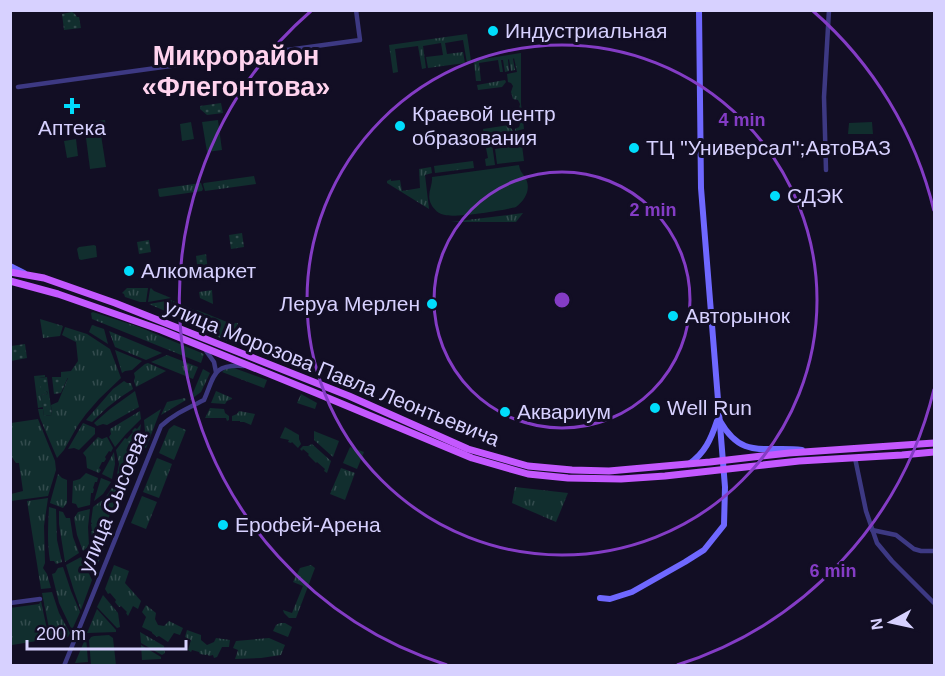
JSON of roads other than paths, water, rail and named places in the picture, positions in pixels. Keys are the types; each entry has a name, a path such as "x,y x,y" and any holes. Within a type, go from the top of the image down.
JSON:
{"main road":[{"path":"600,598 610,599 632,592 685,562 704,550 724,525 725,487 700,188 699,10"},
{"path":"10,266 36,276"},
{"name":"улица Морозова Павла Леонтьевича","path":"10,272 36,276 85,292 349,396 468,448 528,466 609,471 934,443"},
{"name":"улица Морозова Павла Леонтьевича","path":"10,281 58,294 202,346 472,458 528,474 602,479 665,476 799,461 934,452"},
{"path":"718,418 732,438 738,444 746,447 755,450 797,449 817,452"},
{"path":"668,466 688,464 699,457 710,440 718,418"}],"street":[{"path":"18,87 360,40 356,10"},
{"path":"826,170 824,97 829,10"},
{"path":"202,346 214,362 216,372 223,366 249,366"},
{"name":"улица Сысоева","path":"64,666 161,426 186,408 204,400 216,372"},
{"path":"855,458 866,511 877,543 934,603"},
{"path":"872,530 896,535 914,549 934,551"},
{"path":"10,603 40,600"}],"place":[{"name":"Индустриальная","path":"493,31"},
{"name":"Аптека","path":"72,106"},
{"name":"Краевой центр образования","path":"400,126"},
{"name":"ТЦ \"Универсал\";АвтоВАЗ","path":"634,148"},
{"name":"СДЭК","path":"775,196"},
{"name":"Алкомаркет","path":"129,271"},
{"name":"Леруа Мерлен","path":"432,304"},
{"name":"Авторынок","path":"673,316"},
{"name":"Well Run","path":"655,408"},
{"name":"Аквариум","path":"505,412"},
{"name":"Ерофей-Арена","path":"223,525"}],"district":[{"name":"Микрорайон «Флегонтова»","path":"236,72"}]}
